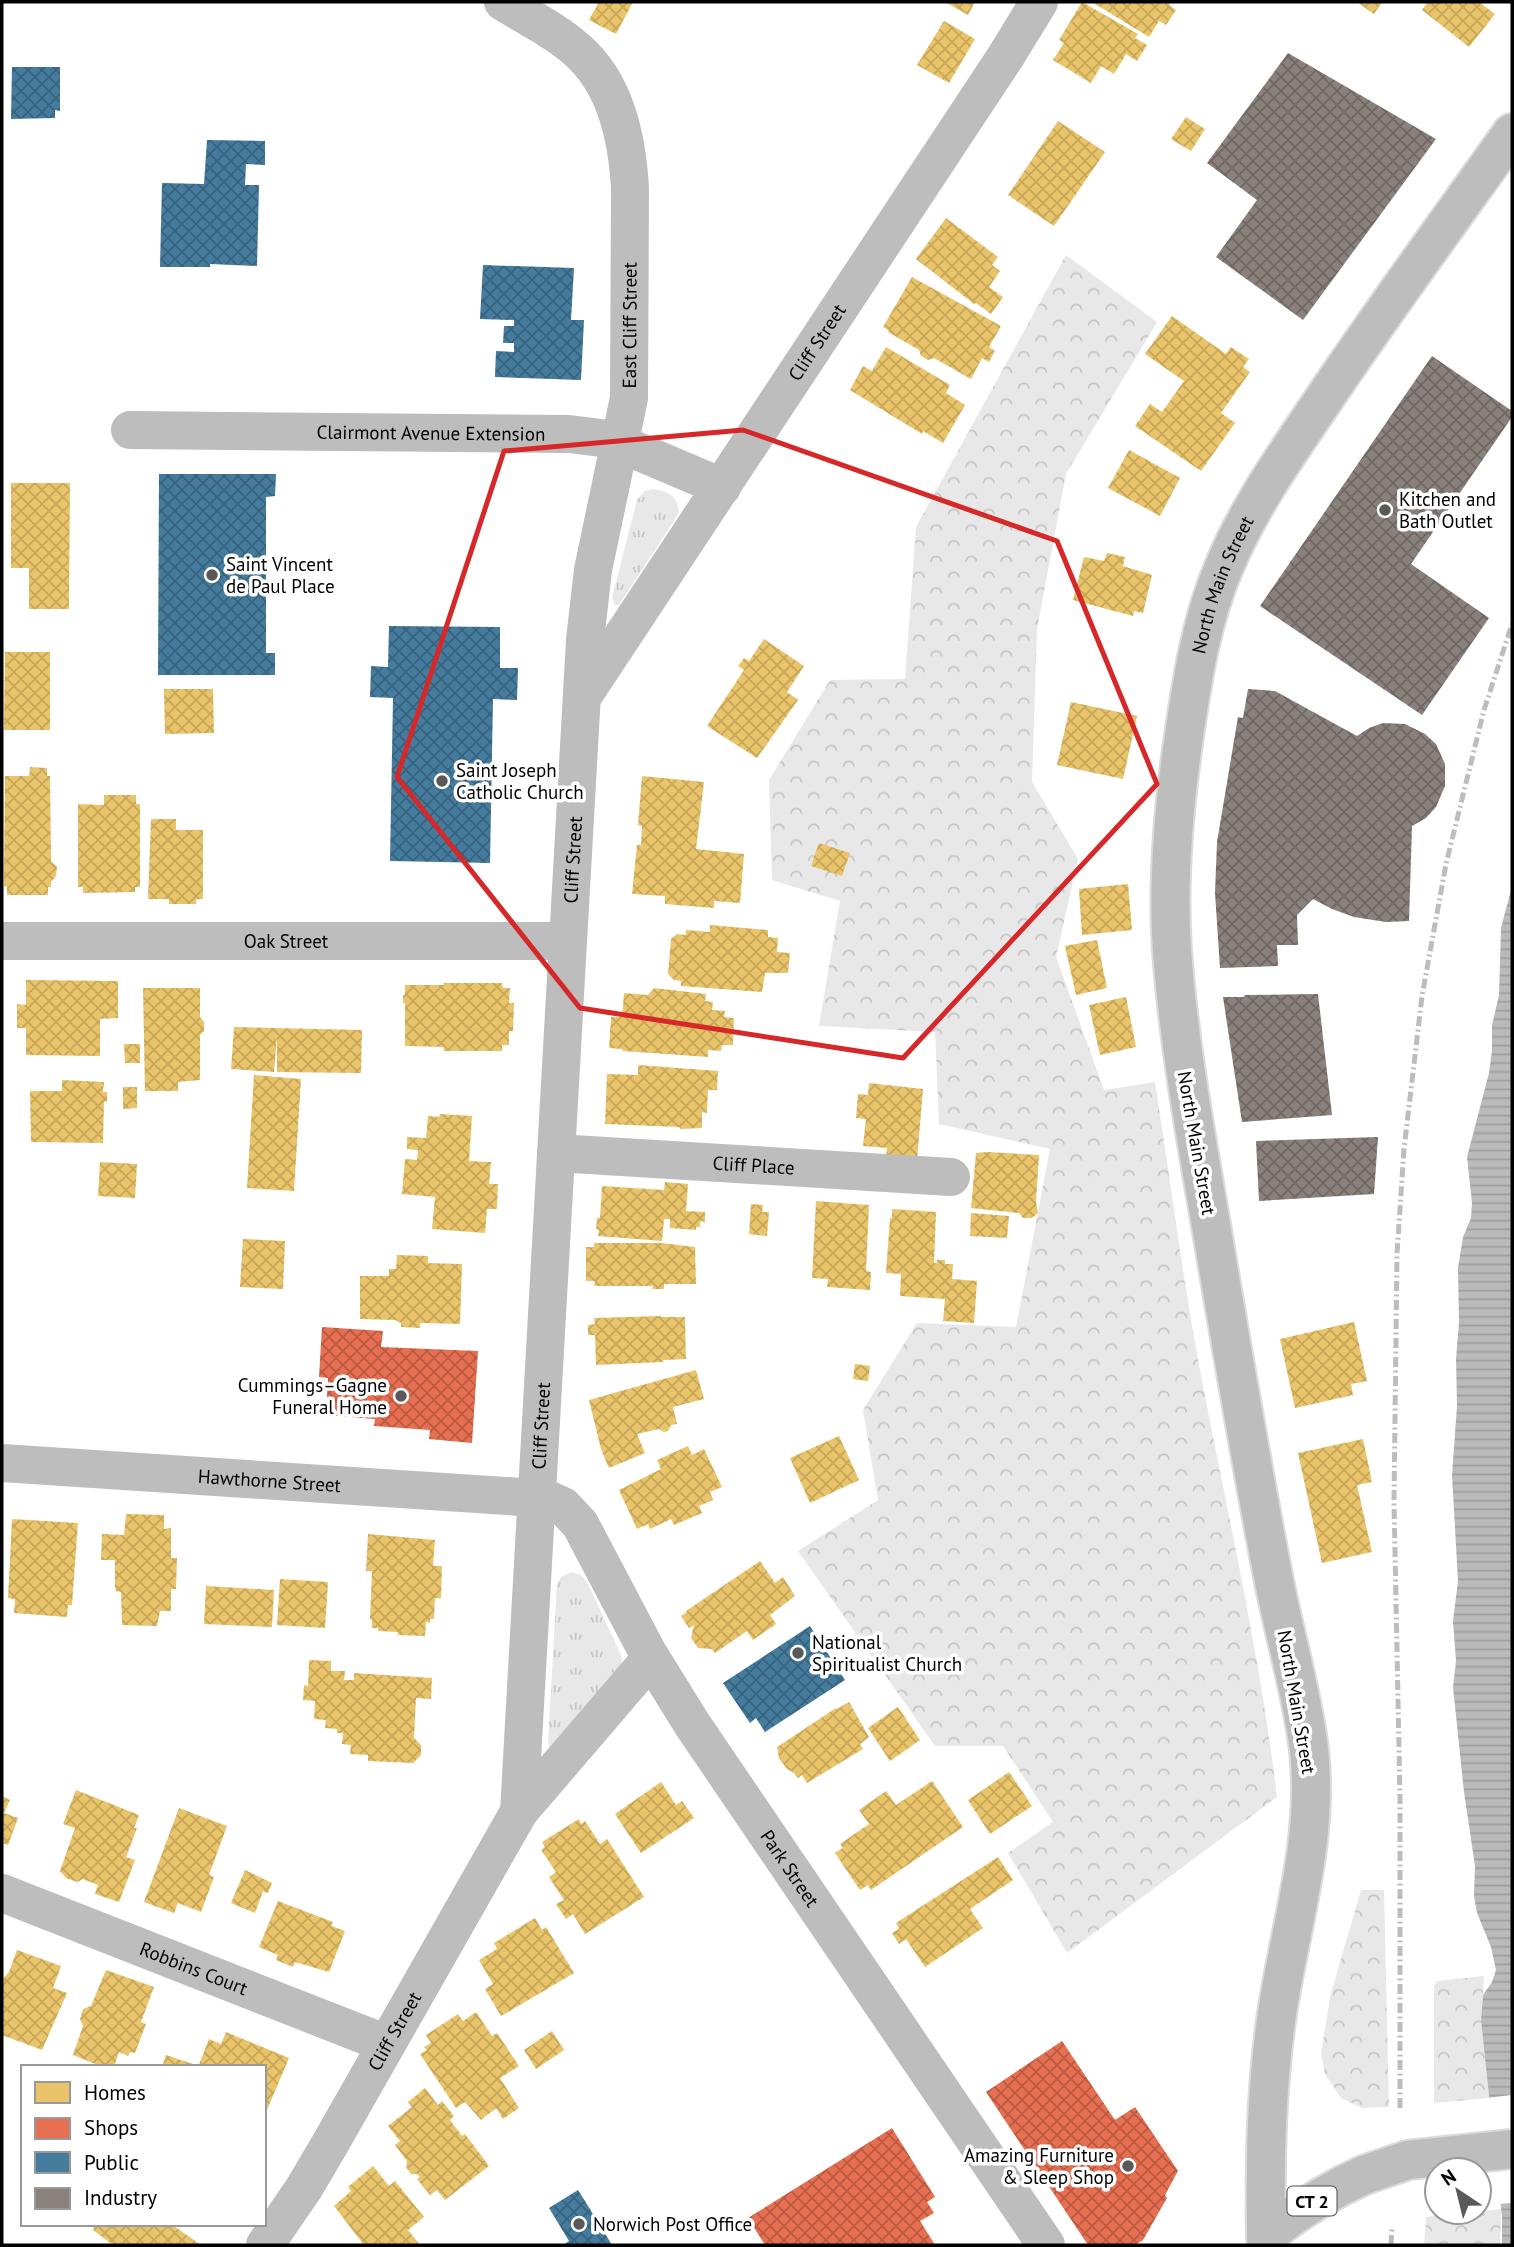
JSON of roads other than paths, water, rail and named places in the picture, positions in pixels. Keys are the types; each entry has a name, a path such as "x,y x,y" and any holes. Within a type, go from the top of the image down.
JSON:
{"main road":[{"name":"East Cliff Street","path":"503,2 565,40 590,62 610,96 624,137 630,188 630,383 627,413 590,592 582,699"},
{"name":"Cliff Street","path":"519,1812 582,699 1039,2"},
{"name":"North Main Street","path":"1262,2242 1271,2068 1277,2012 1307,1853 1311,1771 1304,1720 1248,1447 1182,1050 1171,913 1171,864 1180,763 1190,692 1204,628 1224,567 1241,531 1283,460 1333,386 1512,133"},
{"name":"Clairmont Avenue Extension","path":"130,430 569,434 609,439 722,487"},
{"name":"Oak Street","path":"2,941 568,941"},
{"name":"Cliff Place","path":"556,1153 951,1177"},
{"name":"Hawthorne Street","path":"2,1463 537,1498"},
{"name":"Park Street","path":"537,1498 563,1506 580,1524 651,1658 707,1747 1046,2245"},
{"name":"Cliff Street","path":"265,2245 304,2188 519,1812 651,1658"},
{"name":"Robbins Court","path":"2,1893 387,2044"},
{"name":"CT 2","path":"1262,2242 1312,2201 1364,2175 1408,2160 1512,2149"}],"railway":[{"path":"1400,2108 1400,1798 1394,1502 1397,1254 1404,1149 1422,996 1446,864 1484,710 1512,624"},
{"path":"1391,2245 1392,2229"}],"place":[{"name":"Kitchen and Bath Outlet","path":"1385,510"},
{"name":"Saint Vincent de Paul Place","path":"212,575"},
{"name":"Saint Joseph Catholic Church","path":"442,781"},
{"name":"Cummings–Gagne Funeral Home","path":"401,1396"},
{"name":"National Spiritualist Church","path":"798,1653"},
{"name":"Amazing Furniture & Sleep Shop","path":"1128,2166"},
{"name":"Norwich Post Office","path":"579,2224"}]}
